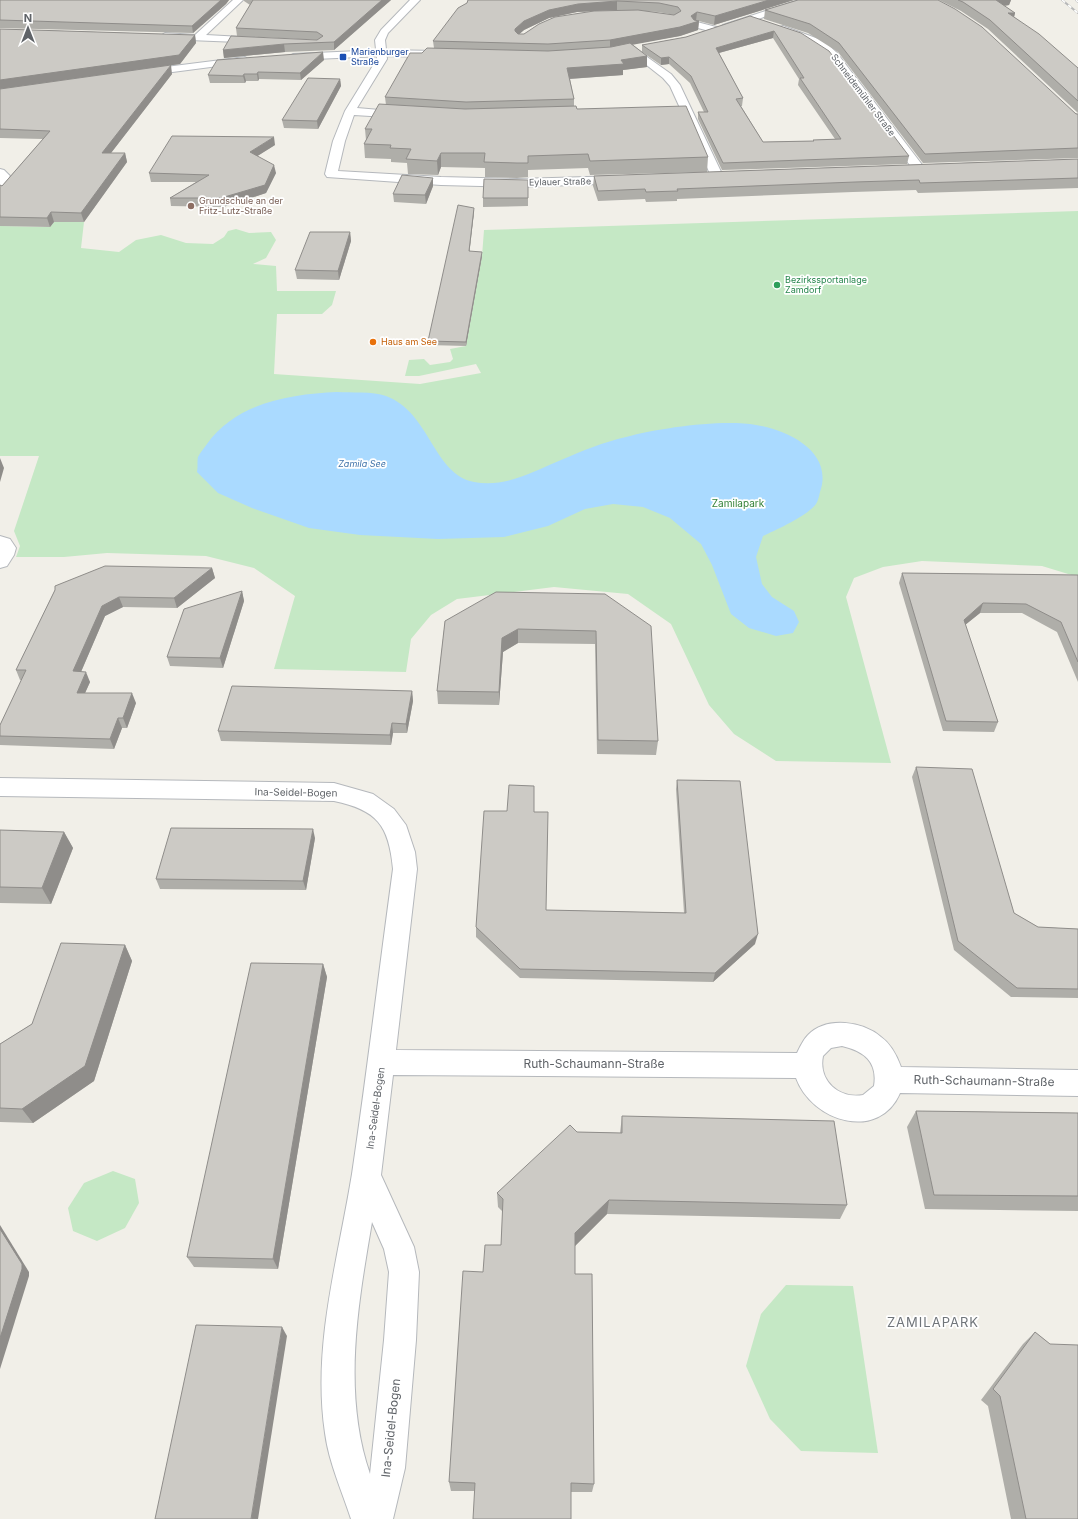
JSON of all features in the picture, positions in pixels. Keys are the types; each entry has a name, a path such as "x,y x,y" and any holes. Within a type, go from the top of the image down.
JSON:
{"street":[{"path":"197,38 238,0"},
{"path":"415,0 384,32 380,40 382,59 350,112 415,115"},
{"path":"695,37 808,0"},
{"name":"Schneidemühler Straße","path":"751,19 800,34 821,43 833,55 919,169"},
{"path":"697,25 717,30"},
{"path":"151,36 268,42"},
{"path":"645,48 629,51 667,76 675,85 682,112 717,176"},
{"path":"285,55 381,53 449,54"},
{"path":"135,74 256,59"},
{"name":"Eylauer Straße","path":"350,112 331,174 441,181 516,183 638,179"},
{"path":"903,170 934,168"},
{"path":"0,173 4,176 0,182"},
{"path":"701,177 731,176"},
{"path":"0,542 7,546 7,550 0,562"},
{"name":"Ina-Seidel-Bogen","path":"0,788 334,792 351,795 379,808 399,832 404,849 405,869 382,1062 366,1176 356,1220 340,1338 337,1394 342,1436 368,1519"},
{"path":"842,1034 866,1041 885,1059 890,1080 886,1094 871,1106 853,1109 835,1104 815,1088 807,1066 811,1051 822,1039 842,1034"},
{"name":"Ruth-Schaumann-Straße","path":"382,1062 807,1066"},
{"name":"Ruth-Schaumann-Straße","path":"890,1080 1078,1084"},
{"name":"Ina-Seidel-Bogen","path":"366,1176 399,1246 404,1272 400,1340 388,1468 376,1519"}],"green space":[{"name":"Zamilapark","path":"1078,211 1078,577 1042,566 922,561 883,567 854,578 846,597 891,763 776,761 734,734 709,705 671,624 628,594 554,587 457,599 431,615 411,639 406,672 274,669 295,596 254,568 206,556 107,553 64,557 16,557 20,546 14,531 39,456 0,456 0,226 50,227 54,222 84,222 81,248 119,252 136,240 161,235 186,243 213,244 224,237 228,231 236,229 249,233 271,232 276,240 266,258 253,264 276,266 277,291 336,291 332,305 322,314 277,314 274,374 420,384 481,373 476,364 419,376 405,376 409,360 424,359 430,365 450,362 453,359 450,349 466,346 482,256 484,230"},
{"path":"113,1171 135,1179 139,1203 125,1228 97,1241 73,1231 68,1208 84,1183"},
{"path":"786,1285 853,1286 878,1453 801,1451 770,1419 746,1366 761,1314"}],"water":[{"name":"Zamila See","path":"337,392 381,394 401,404 413,415 449,467 460,477 474,482 497,483 508,481 610,441 691,425 742,423 769,428 794,438 805,445 820,465 823,478 818,500 812,509 806,513 763,536 756,557 762,584 772,597 794,611 799,622 793,633 776,636 749,628 731,614 712,565 701,544 670,518 643,507 613,504 585,509 548,526 504,537 438,539 360,535 309,528 252,508 218,493 197,472 198,457 207,444 219,430 248,410 265,403 301,395"}],"building":[{"path":"0,0 221,0 192,26 0,20"},
{"path":"253,0 382,0 334,42 284,44 223,50 231,36 317,40 323,36 317,32 236,28"},
{"path":"468,0 769,0 715,16 697,12 691,16 694,20 699,21 680,27 610,40 548,44 433,41 458,8 467,3","holes":["617,1 659,3 678,7 681,11 674,15 638,10 594,11 555,17 539,24 524,34 518,34 515,31 515,29 524,21 549,10 578,4"]},
{"path":"798,0 938,0 955,9 982,27 1076,114 1078,114 1078,148 925,154 839,43 810,24 765,10"},
{"path":"958,0 996,0 1015,13 1008,13 1039,34 1078,68 1078,101 990,20"},
{"path":"750,16 801,33 829,51 909,156 723,163 698,112 708,112 691,76 669,57 661,58 642,45 686,37","holes":["774,31 804,78 800,78 841,139 763,142 736,99 743,98 716,48"]},
{"path":"0,29 195,35 179,55 0,80"},
{"path":"630,43 647,56 621,60 624,64 567,68 574,99 466,102 385,97 410,53 422,53 427,48 548,51 611,47"},
{"path":"323,52 300,73 258,72 257,74 244,74 243,76 208,75 217,60"},
{"path":"171,65 102,153 125,153 81,213 51,212 47,218 0,217 0,185 2,186 50,131 0,129 0,89"},
{"path":"308,78 340,79 317,121 282,120"},
{"path":"379,104 465,109 576,106 577,109 686,106 708,157 590,161 588,154 528,156 528,163 517,163 484,162 485,153 441,153 437,161 406,159 411,149 390,148 391,145 364,144 372,129 365,129"},
{"path":"172,136 274,137 250,152 274,165 265,185 221,198 170,198 209,175 149,173"},
{"path":"1078,159 1078,178 920,183 919,180 855,182 677,189 678,191 646,192 645,189 598,191 594,176"},
{"path":"402,175 433,178 425,195 393,194"},
{"path":"484,179 528,180 528,198 483,198"},
{"path":"458,205 474,208 469,251 482,252 466,342 428,341"},
{"path":"310,232 350,232 338,271 295,270"},
{"path":"105,566 212,568 174,598 119,597 102,606 73,671 86,672 77,693 132,693 123,718 118,718 110,739 0,736 0,725 26,670 16,670 55,590 55,586"},
{"path":"902,573 1078,575 1078,662 1061,622 1026,604 983,603 964,620 998,722 946,721"},
{"path":"242,591 220,658 167,657 184,609"},
{"path":"496,592 605,594 651,626 658,741 598,740 596,631 518,629 502,638 499,692 437,691 445,621"},
{"path":"232,686 412,691 406,724 392,723 390,735 218,731"},
{"path":"916,767 972,769 1014,913 1038,927 1078,929 1078,989 1017,988 958,941"},
{"path":"677,780 740,781 758,934 715,973 520,969 476,927 484,811 507,811 509,785 534,786 534,812 548,812 546,910 686,913"},
{"path":"171,828 313,829 303,881 156,879"},
{"path":"0,830 64,832 42,888 0,887"},
{"path":"61,943 125,945 85,1066 22,1109 0,1108 0,1044 32,1024"},
{"path":"251,963 323,964 273,1259 187,1257"},
{"path":"916,1111 1078,1113 1078,1196 934,1195"},
{"path":"622,1116 834,1121 847,1205 609,1200 575,1233 575,1274 592,1274 594,1484 571,1483 571,1519 473,1519 475,1483 449,1482 463,1271 483,1272 485,1245 501,1245 503,1199 497,1193 570,1125 577,1132 622,1133"},
{"path":"0,1229 22,1264 22,1269 0,1338"},
{"path":"196,1325 282,1327 251,1519 155,1519"},
{"path":"1035,1332 1050,1344 1078,1345 1078,1519 1026,1519 1000,1396 993,1389"}],"railway":[{"path":"1062,0 1078,13"}],"place":[{"name":"Marienburger Straße","path":"343,57"},
{"name":"Grundschule an der Fritz-Lutz-Straße","path":"191,206"},
{"name":"Bezirkssportanlage Zamdorf","path":"777,285"},
{"name":"Haus am See","path":"373,342"}],"district":[{"name":"ZAMILAPARK","path":"933,1322"}]}
